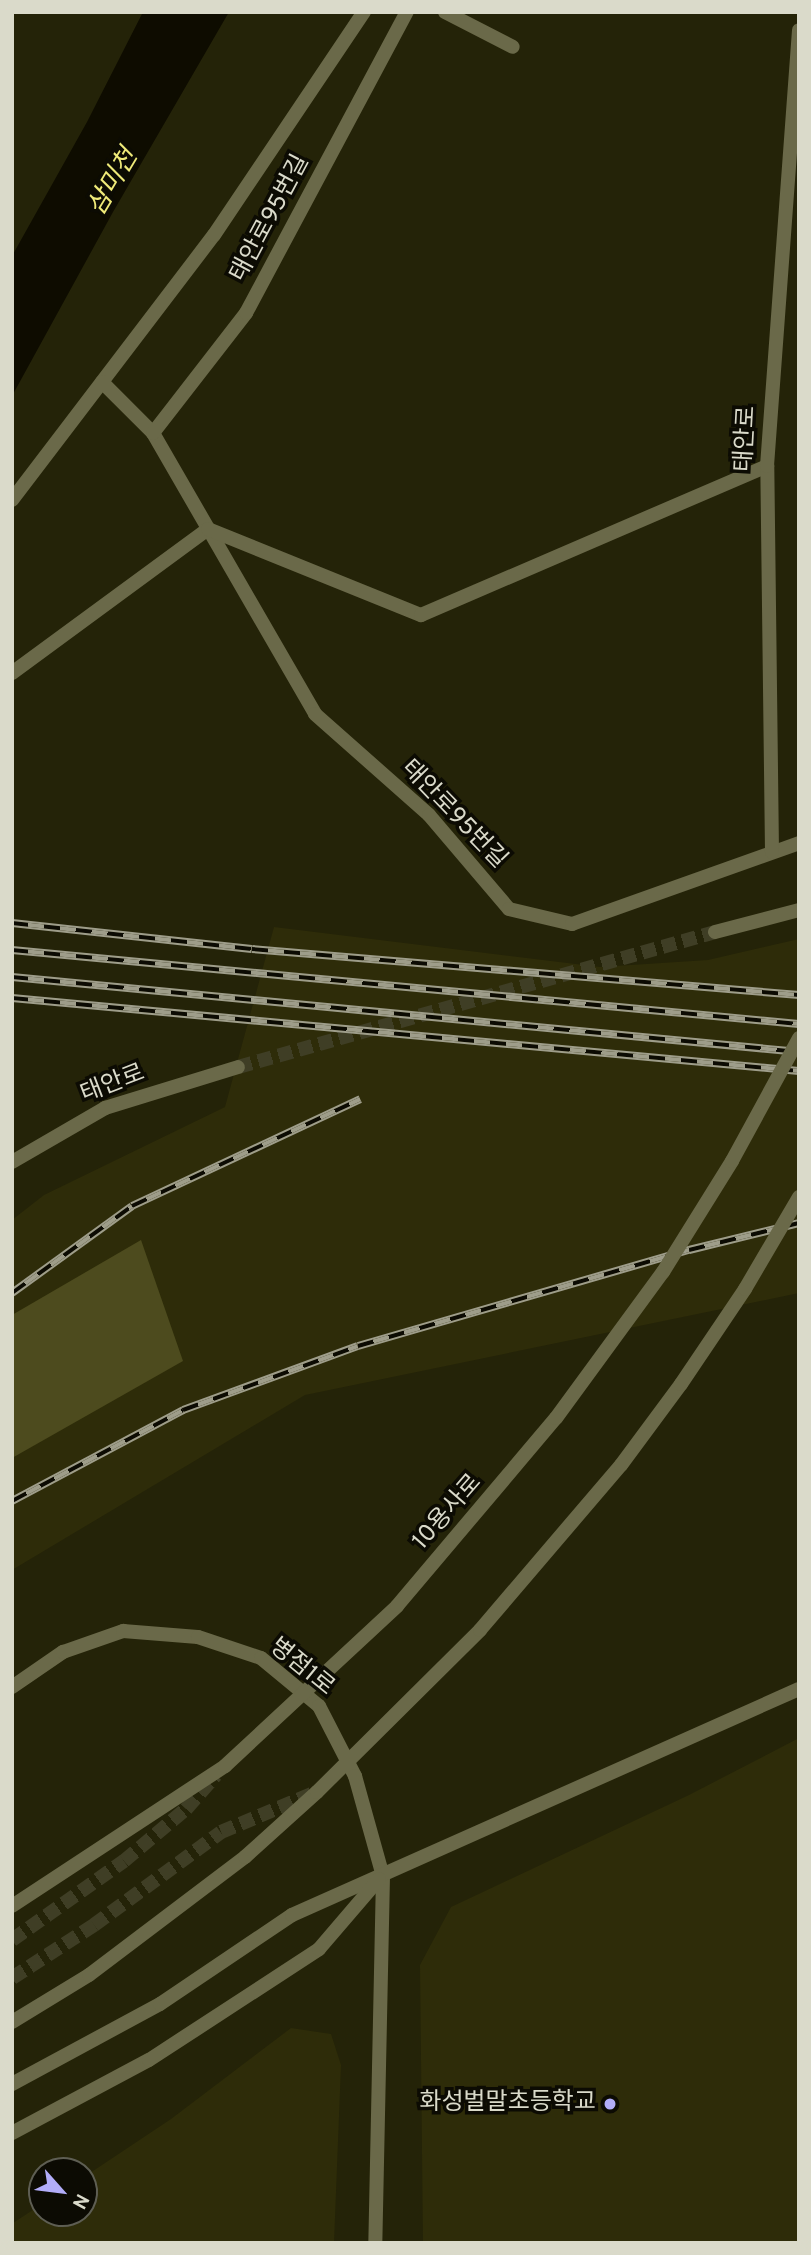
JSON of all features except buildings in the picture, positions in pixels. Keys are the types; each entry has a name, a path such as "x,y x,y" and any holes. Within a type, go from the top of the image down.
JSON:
{"street":[{"name":"태안로95번길","path":"12,500 214,235 364,12"},
{"name":"태안로95번길","path":"153,433 246,313 407,12"},
{"path":"445,12 513,47"},
{"name":"태안로","path":"772,852 767,466 799,30"},
{"name":"태안로95번길","path":"102,382 153,433 315,714 429,815 509,909 572,924 799,843"},
{"path":"12,673 208,529 421,615 767,466"},
{"path":"715,932 799,909"},
{"name":"10용사로","path":"12,1906 225,1766 397,1606 556,1418 663,1272 732,1161 799,1038"},
{"name":"태안로","path":"12,1162 105,1108 238,1067"},
{"path":"12,2022 89,1975 245,1857 317,1792 480,1630 621,1465 731,1310 799,1197"},
{"name":"병점1로","path":"12,1687 63,1652 122,1631 198,1637 261,1658 319,1706 355,1776 383,1876 374,2243"},
{"path":"12,2084 160,2004 292,1915 799,1689"},
{"path":"12,2133 149,2060 319,1949 383,1876"}],"shaded area":[{"path":"274,927 600,967 708,960 799,939 799,1293 305,1395 12,1570 12,1220 44,1195 225,1107"},
{"path":"141,1240 183,1361 12,1458 12,1315"},
{"name":"화성벌말초등학교","path":"799,1738 799,2243 423,2243 420,1965 451,1907 689,1795"},
{"path":"291,2028 331,2034 341,2065 334,2243 12,2243 13,2223 28,2213 28,2227 98,2227 98,2168 171,2119"}],"water":[{"name":"삼미천","path":"143,12 229,12 113,212 12,396 12,256 87,122"}],"tunnel":[{"path":"238,1067 715,932"},
{"path":"12,1940 124,1861 186,1809 216,1775"},
{"path":"12,1978 94,1925 221,1832 314,1793"}],"railway":[{"path":"12,923 252,949 799,995"},
{"path":"12,950 799,1024"},
{"path":"12,977 799,1052"},
{"path":"12,998 799,1071"},
{"path":"12,1293 132,1206 360,1099"},
{"path":"12,1501 183,1410 358,1346 689,1250 799,1223"}],"place":[{"name":"화성벌말초등학교","path":"610,2104"}]}
